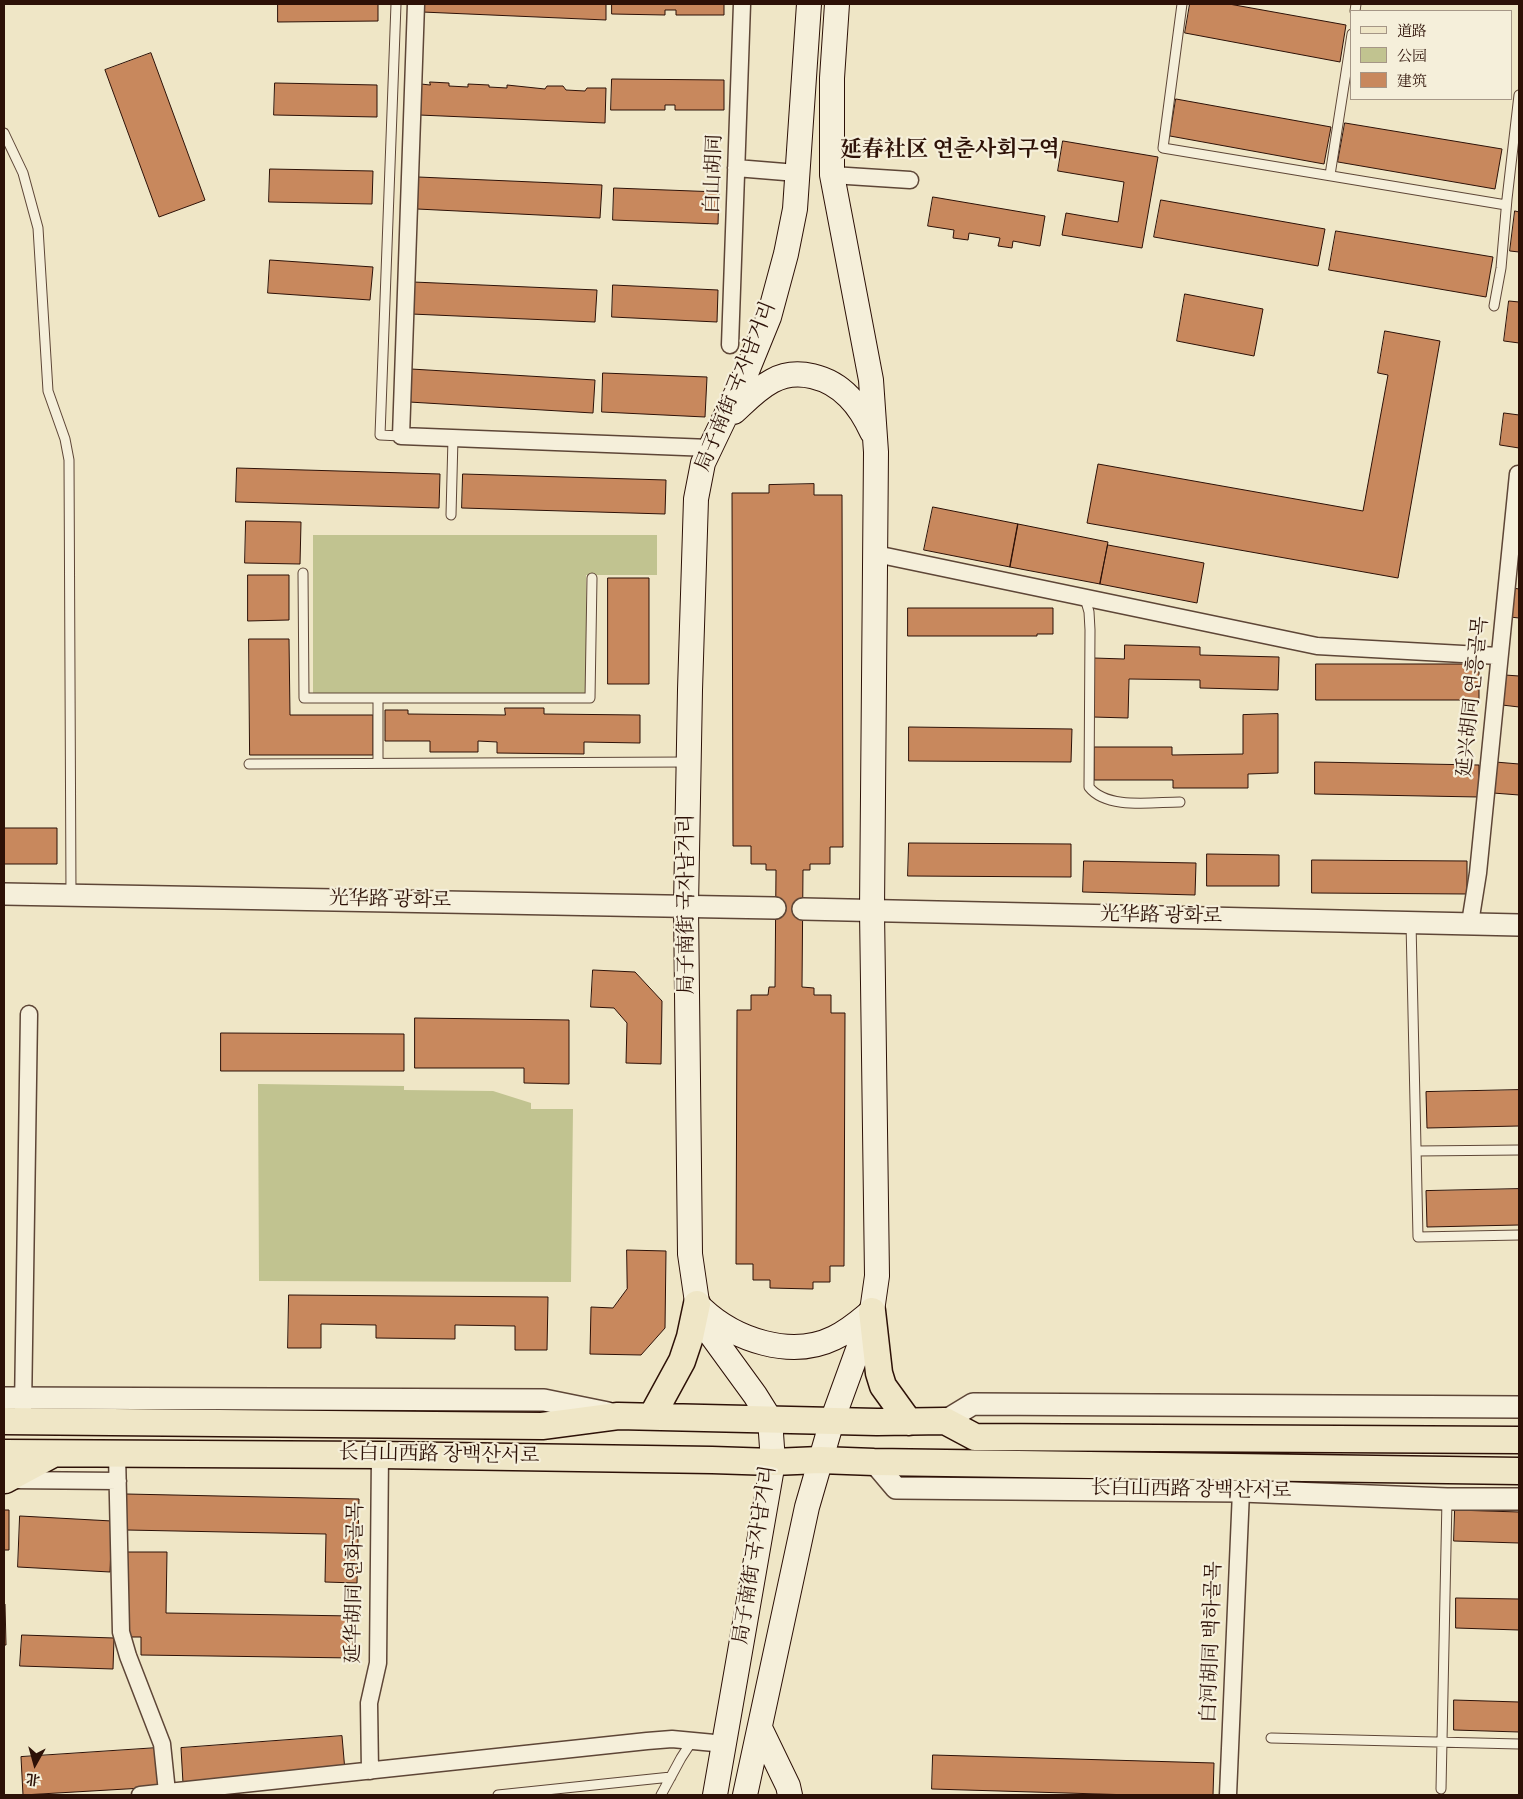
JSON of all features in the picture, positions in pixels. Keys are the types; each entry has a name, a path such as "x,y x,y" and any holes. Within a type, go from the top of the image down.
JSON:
{"main road":[{"name":"局子南街 국자남거리","path":"716,1795 773,1462 770,1419 755,1394 704,1325 697,1304 690,1254 686,906 696,500 703,463 747,371 769,317 786,254 795,209 809,4"},
{"name":"局子南街 국자남거리","path":"745,1795 807,1507 832,1421 872,1311 877,1276 872,910 876,554 875,438 868,365 832,175 832,78 837,4"},
{"path":"724,421 757,390 773,380 785,375 814,376 826,381 849,397 865,417 875,438"},
{"path":"697,1304 725,1327 748,1338 768,1344 792,1347 808,1346 833,1339 849,1330 872,1311"},
{"path":"652,1416 682,1361 690,1337 697,1304"},
{"path":"872,1311 879,1373 883,1386 909,1422"},
{"name":"长白山西路 장백산서로","path":"13,1410 542,1426 618,1416 832,1421 945,1421 975,1437 1519,1440"},
{"name":"长白山西路 장백산서로","path":"4,1453 380,1455 773,1462 820,1460 1519,1471"},
{"path":"4,1480 54,1454"},
{"path":"760,1728 788,1786 790,1795"}],"street":[{"path":"416,4 401,436 710,448"},
{"name":"白山胡同","path":"730,345 742,4"},
{"path":"736,168 797,173"},
{"path":"832,175 910,180"},
{"name":"延兴胡同 연흥골목","path":"1470,923 1478,873 1518,474"},
{"path":"876,554 1317,646 1499,656"},
{"name":"光华路 광화로","path":"4,894 776,908"},
{"name":"光华路 광화로","path":"803,909 1519,924"},
{"path":"13,1410 28,1014"},
{"name":"长白山西路 장백산서로","path":"945,1421 973,1404 1519,1407"},
{"path":"117,1454 121,1632 128,1656 162,1744 167,1794"},
{"name":"延华胡同 연화골목","path":"370,1770 369,1703 378,1663 380,1455"},
{"name":"长白山西路 장백산서로","path":"874,1462 896,1488 1241,1491 1519,1499"},
{"path":"4,1480 118,1482"},
{"name":"白河胡同 백하골목","path":"1228,1795 1241,1491"},
{"path":"140,1795 167,1794 370,1770 647,1741 672,1740 725,1744"}],"lane":[{"path":"396,4 380,435 401,436"},
{"path":"1182,4 1163,148 1506,205"},
{"path":"1330,175 1350,47"},
{"path":"1494,306 1501,268 1506,205 1519,95"},
{"path":"4,133 23,173 38,228 48,391 65,439 69,460 71,895"},
{"path":"451,515 453,438"},
{"path":"303,573 304,698 590,698 592,578"},
{"path":"1085,598 1088,604 1090,630 1089,786 1095,794 1109,800 1180,802"},
{"path":"378,698 378,763"},
{"path":"249,764 689,762"},
{"path":"1411,923 1418,1237 1519,1235"},
{"path":"1417,1151 1519,1150"},
{"path":"1441,1789 1447,1498"},
{"path":"1271,1738 1519,1744"},
{"path":"661,1795 692,1741"},
{"path":"498,1795 671,1777"}],"green space":[{"path":"313,535 657,535 657,575 586,575 586,694 313,693"},
{"path":"258,1084 404,1086 404,1090 493,1091 531,1103 531,1109 573,1109 571,1282 259,1281"}],"building":[{"path":"278,4 378,4 378,21 278,22"},
{"path":"422,4 606,4 606,20 422,12"},
{"path":"612,4 724,4 724,15 676,15 676,10 665,10 665,15 612,14"},
{"path":"1190,4 1229,4 1346,25 1340,62 1185,33"},
{"path":"151,53 205,200 159,217 105,70"},
{"path":"612,79 724,80 724,110 675,110 675,105 665,105 665,110 611,110"},
{"path":"430,82 468,87 468,84 489,85 489,87 507,88 507,85 545,89 547,86 563,86 566,90 585,91 587,88 606,88 605,123 419,115 421,84 430,85"},
{"path":"275,83 377,85 377,117 274,115"},
{"path":"1176,99 1331,127 1324,164 1170,136"},
{"path":"1345,123 1502,149 1495,189 1338,162"},
{"path":"1063,141 1158,157 1142,248 1062,235 1066,213 1118,222 1124,182 1058,171"},
{"path":"270,169 373,171 372,204 269,202"},
{"path":"418,177 602,185 600,218 417,209"},
{"path":"614,188 719,192 718,224 613,220"},
{"path":"933,197 1045,216 1040,246 1013,241 1012,248 998,246 1000,238 969,233 968,240 953,238 954,230 928,226"},
{"path":"1161,200 1325,229 1318,266 1154,237"},
{"path":"1515,211 1519,212 1519,252 1510,251"},
{"path":"1336,231 1493,257 1486,297 1329,270"},
{"path":"270,260 373,267 370,300 268,293"},
{"path":"413,282 597,290 595,322 411,314"},
{"path":"613,285 718,290 717,322 612,317"},
{"path":"1185,294 1263,309 1254,356 1177,341"},
{"path":"1509,301 1519,302 1519,343 1504,341"},
{"path":"1385,331 1440,341 1398,578 1087,523 1098,464 1363,511 1388,375 1378,373"},
{"path":"411,369 595,380 593,413 409,402"},
{"path":"603,373 707,377 705,417 602,412"},
{"path":"1504,413 1519,415 1519,448 1500,445"},
{"path":"237,468 440,474 439,508 236,502"},
{"path":"463,474 666,480 665,514 462,508"},
{"path":"814,484 814,495 842,495 843,847 830,847 830,864 810,864 810,870 803,870 802,987 814,988 814,995 831,995 831,1013 845,1013 844,1266 830,1266 830,1282 813,1282 813,1289 770,1288 770,1280 753,1280 753,1264 736,1264 737,1010 751,1010 751,995 768,995 769,987 775,987 776,870 766,870 766,864 751,864 751,846 733,846 732,493 769,493 769,485"},
{"path":"933,507 1018,524 1010,567 924,550"},
{"path":"246,521 301,522 300,564 245,563"},
{"path":"1018,524 1108,542 1100,584 1010,567"},
{"path":"1108,545 1204,563 1197,603 1100,584"},
{"path":"248,575 289,575 289,620 248,621"},
{"path":"608,578 649,578 649,684 608,684"},
{"path":"1513,588 1519,589 1519,618 1510,617"},
{"path":"908,608 1053,608 1053,634 1037,634 1037,636 908,636"},
{"path":"249,639 289,639 290,715 373,715 373,755 250,755"},
{"path":"1125,645 1200,647 1200,655 1279,657 1278,690 1200,688 1200,680 1129,679 1128,718 1093,717 1094,658 1124,659"},
{"path":"1316,664 1479,664 1479,700 1316,700"},
{"path":"1505,675 1519,676 1519,707 1502,705"},
{"path":"505,708 544,708 544,714 640,715 640,743 584,742 584,754 497,753 497,742 478,741 478,752 430,752 430,741 385,741 385,710 408,710 408,714 505,715"},
{"path":"1278,714 1278,773 1248,774 1248,788 1173,788 1173,780 1094,780 1094,747 1172,747 1172,755 1243,754 1243,715"},
{"path":"909,727 1072,729 1071,762 909,761"},
{"path":"1315,762 1479,765 1479,797 1315,794"},
{"path":"1495,762 1519,764 1519,795 1493,793"},
{"path":"4,828 57,828 57,864 4,864"},
{"path":"909,843 1071,844 1071,877 908,876"},
{"path":"1207,854 1279,855 1279,886 1207,886"},
{"path":"1312,860 1467,861 1467,894 1312,893"},
{"path":"1084,861 1196,863 1195,895 1083,892"},
{"path":"593,970 635,972 662,1001 661,1064 626,1063 627,1023 614,1008 591,1007"},
{"path":"415,1018 569,1020 569,1084 524,1083 524,1068 415,1068"},
{"path":"221,1033 404,1034 404,1071 221,1071"},
{"path":"1519,1090 1519,1126 1427,1128 1426,1092"},
{"path":"1519,1189 1519,1225 1427,1227 1426,1191"},
{"path":"627,1250 666,1251 665,1328 641,1355 590,1354 591,1307 613,1308 627,1289"},
{"path":"289,1295 548,1297 547,1350 515,1350 515,1326 455,1325 455,1339 376,1338 376,1325 321,1324 321,1348 288,1348"},
{"path":"126,1494 359,1499 357,1583 325,1582 326,1534 126,1530"},
{"path":"4,1510 9,1510 9,1550 4,1550"},
{"path":"1455,1510 1519,1512 1519,1543 1454,1541"},
{"path":"20,1516 112,1521 110,1572 18,1567"},
{"path":"125,1552 167,1552 166,1613 353,1616 353,1658 141,1655 141,1637 124,1637"},
{"path":"1456,1598 1519,1599 1519,1630 1456,1628"},
{"path":"5,1604 6,1645 4,1645"},
{"path":"22,1635 114,1638 113,1669 20,1666"},
{"path":"1454,1700 1519,1702 1519,1732 1454,1730"},
{"path":"342,1736 345,1771 183,1783 181,1748"},
{"path":"157,1748 160,1787 23,1795 21,1757"},
{"path":"933,1755 1214,1763 1213,1795 1133,1795 932,1789"}],"district":[{"name":"延春社区 연춘사회구역","path":"950,151"}]}
